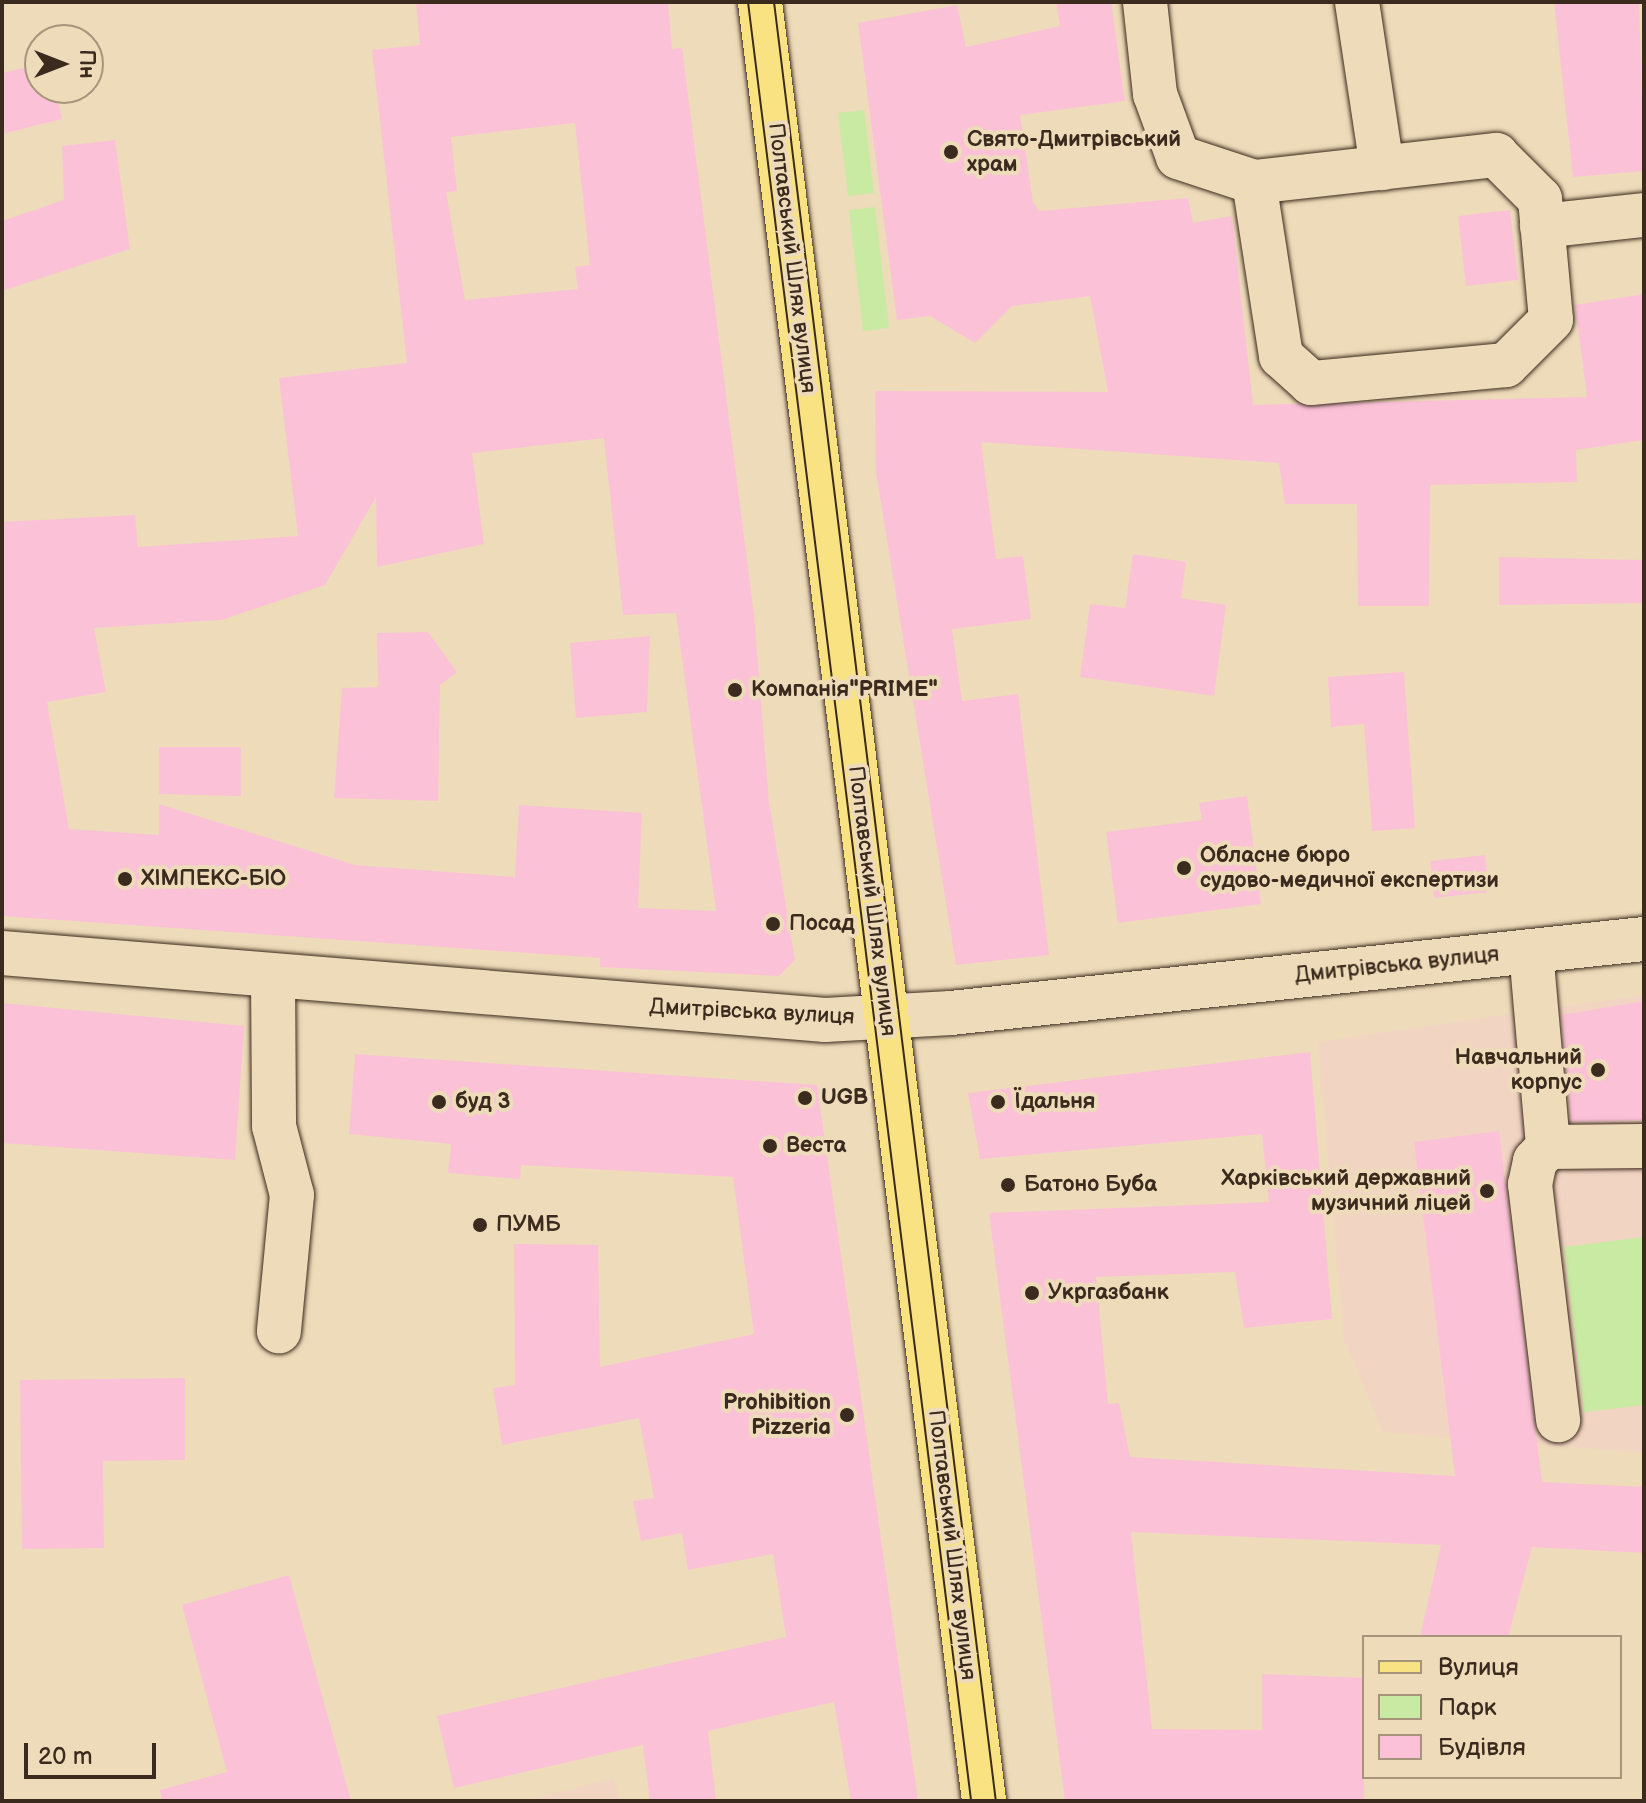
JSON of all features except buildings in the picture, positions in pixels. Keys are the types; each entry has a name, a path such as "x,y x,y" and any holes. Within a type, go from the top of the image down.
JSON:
{"main road":[{"name":"Полтавський Шлях вулиця","path":"760,2 984,1801"}],"street":[{"path":"1145,2 1155,94 1178,157 1254,182 1496,155 1540,199 1551,320 1506,365 1311,383 1281,356 1254,182"},
{"path":"1357,2 1382,168"},
{"path":"1542,226 1644,215"},
{"name":"Дмитрівська вулиця","path":"2,953 825,1020 887,1019 1644,939"},
{"path":"1531,951 1548,1147"},
{"path":"273,976 274,1126 292,1195 279,1331"},
{"path":"1558,1420 1530,1184 1535,1161 1548,1147 1644,1146"}],"shaded area":[{"name":"Харківський державний музичний ліцей","path":"1644,995 1644,1453 1383,1432 1344,1339 1318,1042"},
{"path":"614,1778 620,1801 526,1801"}],"green space":[{"path":"864,110 874,193 848,196 838,113"},
{"path":"875,207 889,328 863,331 849,210"},
{"path":"1644,1237 1644,1405 1584,1412 1564,1247"}],"tram line":[{"path":"748,2 971,1801"},
{"path":"774,2 996,1801"}],"place":[{"name":"Свято-Дмитрівський храм","path":"951,152"},
{"name":"Компанія\"PRIME\"","path":"735,690"},
{"name":"Обласне бюро судово-медичної експертизи","path":"1184,868"},
{"name":"ХІМПЕКС-БІО","path":"125,879"},
{"name":"Посад","path":"773,924"},
{"name":"Навчальний корпус","path":"1598,1070"},
{"name":"UGB","path":"805,1098"},
{"name":"буд 3","path":"439,1102"},
{"name":"Їдальня","path":"998,1102"},
{"name":"Веста","path":"770,1146"},
{"name":"Батоно Буба","path":"1008,1185"},
{"name":"Харківський державний музичний ліцей","path":"1487,1191"},
{"name":"ПУМБ","path":"480,1225"},
{"name":"Укргазбанк","path":"1032,1293"},
{"name":"Prohibition Pizzeria","path":"847,1415"}]}
